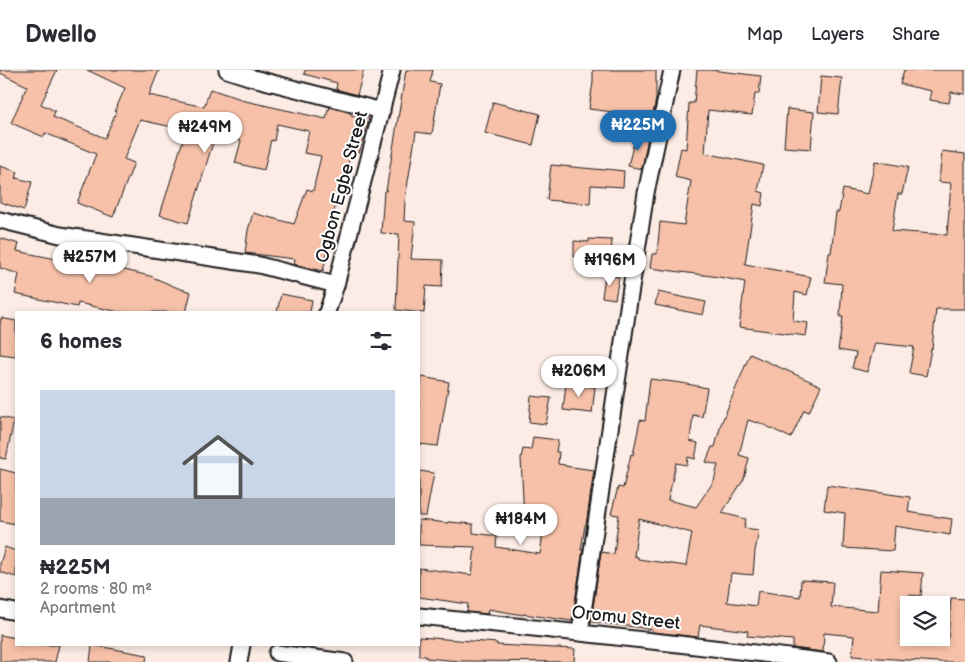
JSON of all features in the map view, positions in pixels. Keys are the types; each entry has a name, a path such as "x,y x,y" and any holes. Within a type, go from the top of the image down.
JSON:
{"street":[{"path":"227,70 382,111"},
{"name":"Ogbon Egbe Street","path":"327,311 336,285 392,70"},
{"path":"580,632 628,301 646,193 672,70"},
{"path":"0,220 60,235 259,265 336,285"},
{"path":"0,609 15,612"},
{"name":"Oromu Street","path":"420,616 580,632 829,662"},
{"path":"239,662 242,646"},
{"path":"276,653 345,662"}],"building":[{"path":"0,70 57,70 41,104 55,111 53,117 105,138 125,88 87,70 159,70 149,95 204,107 210,89 241,100 326,119 330,107 369,119 359,153 351,151 342,190 324,238 330,240 323,271 294,264 295,259 245,253 248,230 253,213 294,224 307,189 313,191 321,156 304,153 309,131 277,124 274,141 271,140 264,170 235,163 241,141 216,133 188,223 160,215 186,130 140,120 124,159 134,163 113,217 77,203 96,154 45,133 44,137 11,123 27,86 0,73"},
{"path":"305,70 364,70 357,95 336,89 337,83 304,74"},
{"path":"406,70 433,70 430,82 440,84 432,134 416,132 405,200 404,221 415,222 411,259 443,260 442,287 426,286 424,313 420,311 396,310 399,234 381,233 384,191 386,191"},
{"path":"593,70 656,70 656,99 653,114 589,109"},
{"path":"697,70 761,76 759,94 755,94 752,115 708,110 705,153 763,165 758,191 764,193 762,206 754,204 745,264 811,277 807,295 795,292 793,321 808,323 806,336 739,327 745,282 650,268 652,254 657,254 660,222 684,225 691,181 675,177 681,148 686,149 689,103 694,103"},
{"path":"904,70 965,70 965,94 951,92 949,103 929,100 931,91 900,84"},
{"path":"821,76 842,78 838,114 818,112"},
{"path":"493,102 540,114 533,145 485,133"},
{"path":"787,109 814,112 811,149 784,147"},
{"path":"636,134 648,137 642,169 628,166"},
{"path":"942,151 965,154 965,309 936,309 932,349 926,376 909,373 914,347 875,343 867,372 852,368 856,353 838,350 843,317 840,317 842,284 825,282 836,212 839,212 843,189 868,194 875,161 908,167 902,194 898,194 892,231 947,235 951,183 939,182"},
{"path":"551,165 624,171 623,187 591,185 590,204 547,200"},
{"path":"0,166 18,172 16,178 32,182 24,210 0,202"},
{"path":"0,238 19,244 17,251 97,268 98,264 150,276 191,292 186,311 114,311 78,303 77,307 15,294 19,274 0,268"},
{"path":"589,239 612,240 610,272 580,271 580,257 574,257 574,241 589,242"},
{"path":"605,275 619,277 615,299 602,297"},
{"path":"658,292 706,302 703,315 655,305"},
{"path":"281,294 312,300 310,311 277,311"},
{"path":"1,318 15,321 15,356 0,354"},
{"path":"750,354 821,386 809,412 804,410 791,438 758,422 748,420 739,455 749,458 744,479 722,513 746,519 744,528 759,530 753,575 731,573 727,602 756,606 758,591 800,597 801,580 833,582 831,607 878,611 881,570 923,573 921,596 900,596 900,646 950,646 951,598 965,599 965,662 852,656 854,636 824,633 823,652 793,648 793,640 747,636 748,631 700,625 698,637 591,622 601,552 614,554 619,515 611,514 618,487 623,488 631,454 633,455 640,420 645,421 650,379 707,388 702,417 693,415 690,441 698,443 695,459 688,457 687,465 676,463 668,500 696,507 714,481 718,465 706,462 712,447 715,447 721,424","holes":["639,519 692,533 686,566 638,559 638,557 634,556"]},
{"path":"422,377 449,382 438,446 420,444 420,390"},
{"path":"566,384 595,387 592,413 563,410"},
{"path":"531,396 551,398 546,424 529,422"},
{"path":"0,417 14,420 6,459 0,458"},
{"path":"533,437 558,440 556,452 559,452 558,464 594,470 572,621 488,609 487,614 467,612 468,604 420,597 420,568 472,575 475,547 420,545 420,520 473,524 473,533 497,536 496,547 540,554 545,518 524,519 521,458 523,449 531,450"},
{"path":"0,469 15,473 15,524 0,521"},
{"path":"420,471 434,473 426,516 420,516"},
{"path":"827,485 910,497 908,512 952,519 950,535 895,526 893,551 843,548 845,513 824,510"},
{"path":"5,547 15,551 15,577 0,572 0,564"},
{"path":"0,635 15,638 15,646 59,646 55,662 0,662"},
{"path":"420,637 497,643 497,645 575,649 574,662 459,661 419,656"},
{"path":"92,646 147,655 146,662 90,662"}]}
